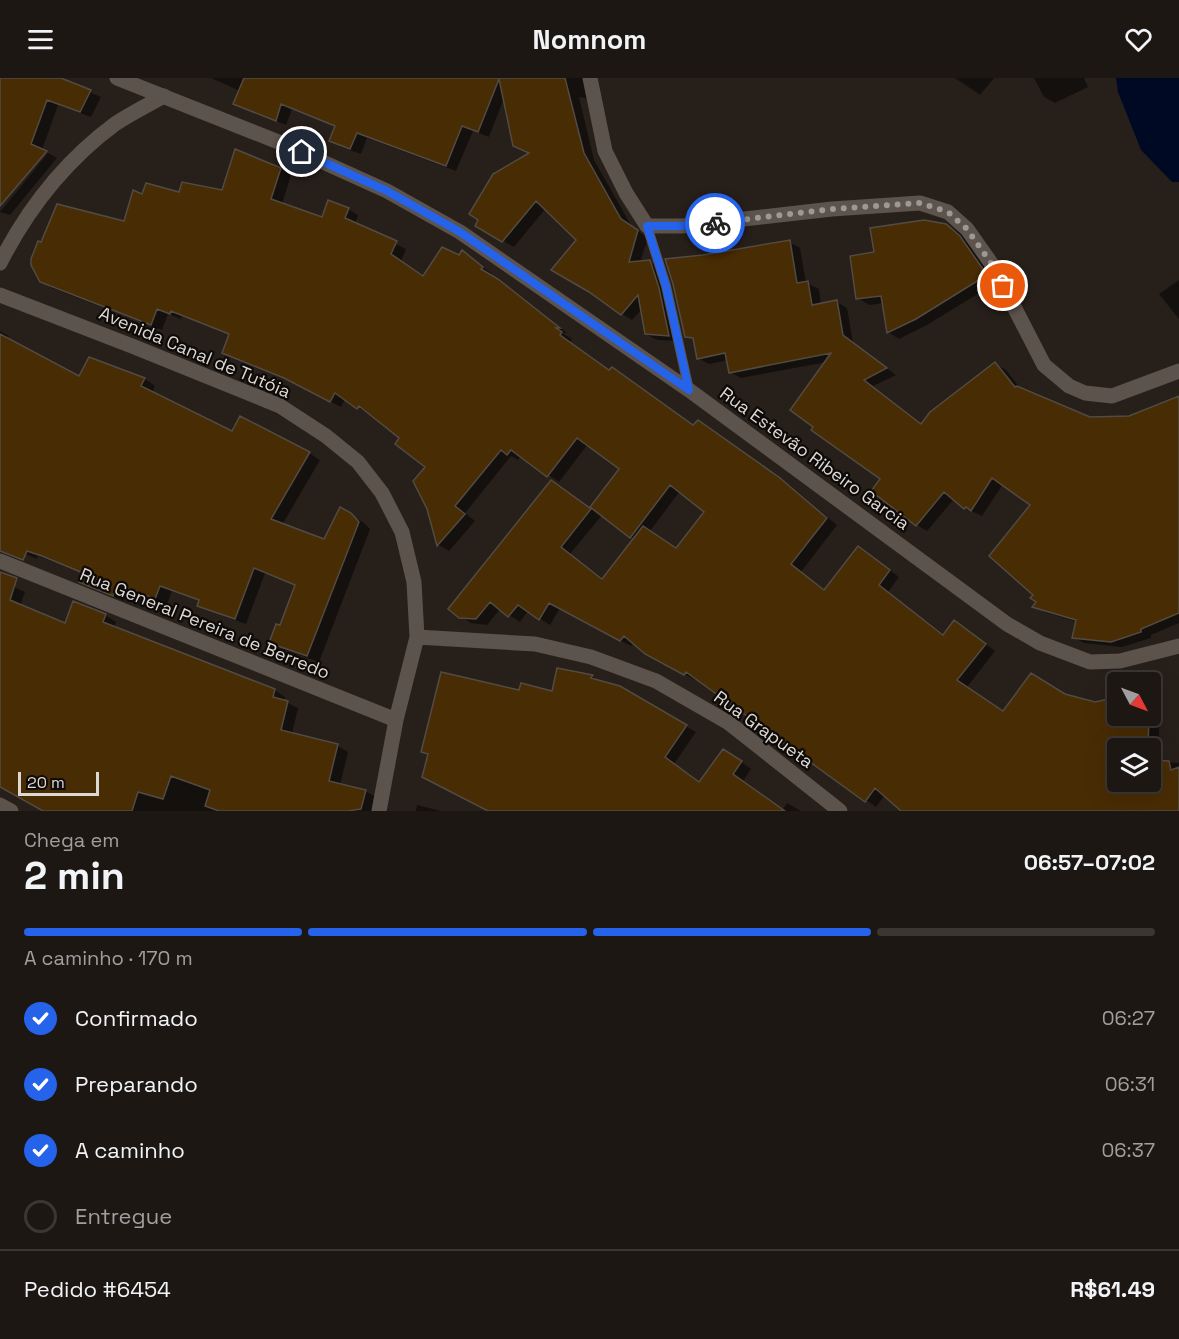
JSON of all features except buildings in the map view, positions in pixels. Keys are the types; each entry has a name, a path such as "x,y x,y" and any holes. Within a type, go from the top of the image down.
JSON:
{"street":[{"name":"Rua Estevão Ribeiro Garcia","path":"117,78 281,143 387,191 460,232 689,390 1007,624 1040,643 1090,662 1120,661 1179,646"},
{"path":"590,78 605,151 626,193 647,226 682,226 832,209 920,203 948,212 967,229 993,266 1044,365 1069,386 1085,393 1112,396 1179,371"},
{"path":"0,263 17,230 48,188 76,157 116,124 164,96"},
{"name":"Avenida Canal de Tutóia","path":"0,295 279,406 326,436 358,462 382,494 402,532 414,582 417,637 396,720 379,811"},
{"name":"Rua General Pereira de Berredo","path":"0,561 396,720"},
{"name":"Rua Grapueta","path":"417,637 535,644 591,657 656,681 729,723 840,811"},
{"path":"0,805 11,811"}],"lane":[{"path":"647,226 666,286 689,390"}],"water":[{"path":"1116,78 1179,78 1179,182 1172,182 1141,150 1118,92"}],"way so far":[{"path":"715,223 832,209 920,203 948,212 967,229 993,266 1003,286"}],"route":[{"path":"302,152 387,191 460,232 689,390 666,286 647,226 715,223"}]}
